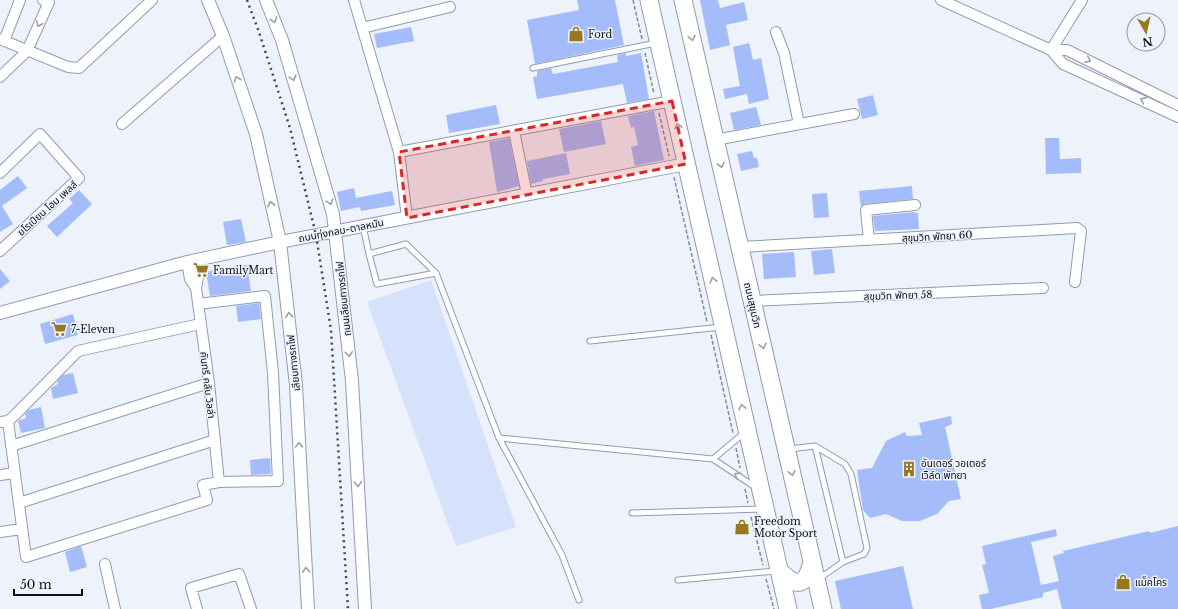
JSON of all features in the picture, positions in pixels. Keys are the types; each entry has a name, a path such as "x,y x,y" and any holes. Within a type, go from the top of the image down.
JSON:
{"highway":[{"path":"649,0 651,43 664,103 716,327 747,430 761,491 757,509 772,571 788,609"},
{"name":"ถนนสุขุมวิท","path":"683,0 823,609"},
{"path":"772,571 789,581 798,583 802,581 810,572 812,561"}],"street":[{"path":"20,0 2,40 68,67 79,68 152,0"},
{"path":"0,77 27,51 49,2 43,0"},
{"path":"208,0 223,36 256,134 280,242"},
{"name":"ถนนเลียบทางรถไฟ","path":"266,0 282,40 333,214 336,232 352,381 365,609"},
{"path":"354,0 399,152 407,218"},
{"path":"941,0 1051,50 1066,50 1178,105"},
{"path":"1051,50 1082,0"},
{"path":"362,28 450,7"},
{"path":"776,32 784,53 799,124"},
{"path":"122,124 223,36"},
{"path":"1051,50 1063,64 1178,117"},
{"path":"399,152 664,103"},
{"path":"715,140 854,114"},
{"path":"514,131 526,195"},
{"name":"ยโรเปียน โฮม เพลส์","path":"0,173 40,134 79,178 0,251"},
{"name":"ถนนทุ่งกลม-ตาลหมัน","path":"0,313 191,262 280,242 679,166"},
{"path":"869,240 866,210 915,205"},
{"name":"สุขุมวิท พัทยา 60","path":"740,247 1077,228 1081,231 1075,282"},
{"name":"เลียบทางรถไฟ","path":"280,242 296,385 300,484 308,609"},
{"name":"คันทรี คลับ วิลล่า","path":"191,262 190,279 196,288 209,382 219,482"},
{"name":"สุขุมวิท พัทยา 58","path":"752,301 1043,288"},
{"path":"198,304 265,296 273,373 278,481 219,482 203,485 207,500 26,557 11,446 4,422 78,351 200,324"},
{"path":"11,446 209,382"},
{"path":"19,503 215,440"},
{"path":"0,476 15,473"},
{"path":"0,532 22,529"},
{"path":"105,564 114,609"},
{"path":"197,609 191,588 239,574 251,609"}],"lane":[{"path":"533,68 651,43"},
{"path":"363,226 376,284 436,273"},
{"path":"369,254 406,244 436,273 500,438 562,555 579,600"},
{"path":"590,341 716,327"},
{"path":"713,459 735,442 747,430"},
{"path":"500,438 713,459 761,491"},
{"path":"786,450 815,446 845,464 851,474 867,548 864,554 843,562 816,580"},
{"path":"815,446 843,562"},
{"path":"632,513 757,509"},
{"path":"678,580 772,571"}],"path":[{"path":"633,0 651,43 716,327 735,442 743,479 757,509 772,571 774,609"}],"highlighted area":[{"path":"672,101 686,164 407,218 399,152"}],"shaded area":[{"path":"431,280 516,527 456,546 367,302"}],"building":[{"name":"Ford","path":"577,0 615,0 624,45 535,64 527,20 579,10"},
{"path":"700,0 718,0 720,8 744,2 748,20 726,25 730,45 710,50"},
{"path":"411,27 414,41 377,48 374,34"},
{"path":"749,43 753,60 761,58 769,99 749,104 747,94 725,99 723,89 740,86 733,47"},
{"path":"626,53 626,56 641,53 649,99 627,103 623,84 537,99 533,77 537,76 537,71 551,68 553,74 618,62 617,55"},
{"path":"873,95 878,115 862,119 857,99"},
{"path":"496,105 500,124 449,133 446,115"},
{"path":"756,107 761,125 734,130 730,113"},
{"path":"654,111 664,160 635,166 631,147 638,145 634,127 631,128 628,116"},
{"path":"601,121 606,144 564,152 559,129"},
{"path":"509,138 519,186 497,192 489,142"},
{"path":"1045,138 1059,138 1060,159 1081,158 1081,173 1046,174"},
{"path":"752,151 754,158 757,158 759,167 741,171 737,154"},
{"path":"566,153 570,174 543,179 543,181 531,184 527,161"},
{"path":"18,176 27,188 2,206 13,224 0,232 0,190"},
{"path":"912,186 913,199 865,204 861,207 859,191"},
{"path":"354,188 356,198 392,191 395,205 361,211 360,207 341,211 337,192"},
{"path":"79,190 92,204 57,237 47,226 73,203 69,199"},
{"path":"827,193 829,217 814,218 812,194"},
{"path":"918,213 919,229 875,231 873,216"},
{"path":"241,219 246,242 227,245 223,222"},
{"path":"832,249 835,273 814,275 811,251"},
{"path":"794,252 796,277 764,279 762,254"},
{"path":"247,265 251,291 210,296 206,272"},
{"path":"0,269 10,281 0,289"},
{"path":"259,303 261,319 238,322 236,306"},
{"name":"7-Eleven","path":"73,314 78,335 45,344 40,324"},
{"path":"73,373 78,393 53,399 51,388 58,384 57,381 63,375"},
{"path":"41,407 45,428 21,433 18,421 26,418 25,414 29,410"},
{"name":"อันเดอร์ วอเตอร์ เวิล์ด พัทยา","path":"951,416 952,424 945,427 961,499 949,501 937,514 920,521 902,521 886,514 870,518 863,510 857,470 872,468 886,441 905,432 907,436 922,435 919,423"},
{"path":"270,458 271,474 251,475 250,460"},
{"path":"1178,526 1178,609 1062,609 1057,589 1043,593 1043,597 991,609 982,609 979,595 989,593 982,565 986,564 982,546 1056,529 1057,536 1031,542 1041,585 1059,581 1053,556 1064,553 1063,551 1149,531 1150,533"},
{"path":"81,546 87,567 70,572 65,552"},
{"path":"903,566 913,609 841,609 835,581"}],"railway":[{"path":"247,0 290,128 316,235 331,330 348,609"}],"place":[{"name":"Ford","path":"576,34"},
{"name":"FamilyMart","path":"201,270"},
{"name":"7-Eleven","path":"59,329"},
{"name":"อันเดอร์ วอเตอร์ เวิล์ด พัทยา","path":"909,469"},
{"name":"Freedom Motor Sport","path":"742,527"},
{"name":"แม็คโคร","path":"1123,582"}]}
